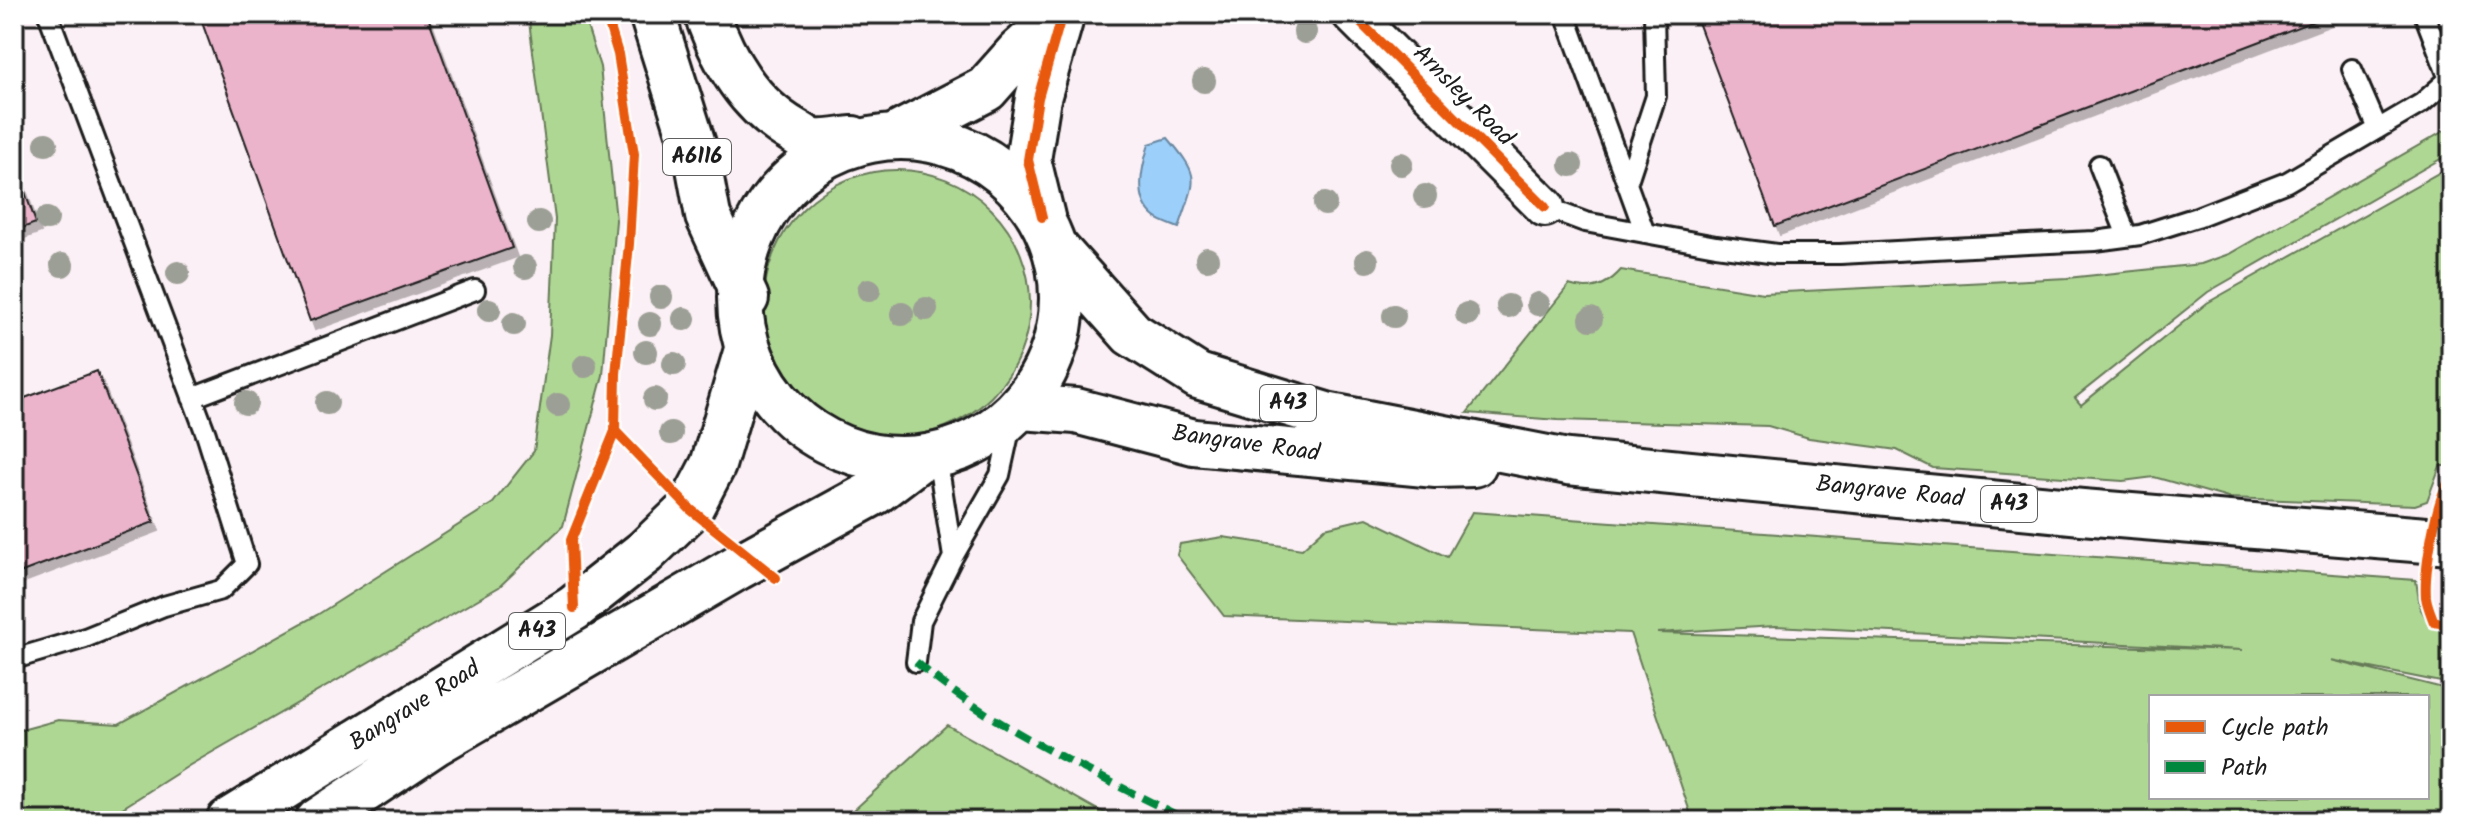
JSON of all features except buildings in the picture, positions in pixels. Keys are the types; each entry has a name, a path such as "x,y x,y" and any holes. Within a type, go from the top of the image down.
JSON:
{"main road":[{"name":"A6116","path":"652,14 697,157 708,216 746,298"},
{"path":"707,14 717,43 738,81 760,105 813,142 853,139"},
{"path":"901,133 986,89 1019,52 1062,14"},
{"path":"1049,233 1028,160 1038,98 1062,14"},
{"name":"A43","path":"901,133 943,139 982,156 1016,183 1049,233 1063,305 1051,360 1017,412 984,436 928,457 858,455 809,436 770,401 746,353 746,298 751,246 774,199 809,163 853,139 901,133"},
{"name":"Bangrave Road","path":"1049,233 1132,334 1198,376 1326,415 1568,462 2082,512 2451,542"},
{"name":"Bangrave Road","path":"229,821 574,608 645,552 690,509 713,465 746,353"},
{"name":"Bangrave Road","path":"1017,412 1076,411 1194,442 1278,451 1436,465 1568,462"},
{"name":"Bangrave Road","path":"318,821 435,743 738,567 875,492 928,457"},
{"path":"411,708 435,743"}],"street":[{"name":"Arnsley Road","path":"1352,14 1545,207"}],"lane":[{"path":"14,659 85,638 164,606 221,590 247,564 192,398 48,14"},
{"path":"1565,14 1645,233"},
{"path":"1627,184 1656,96 1654,14"},
{"path":"1545,207 1585,222 1777,254 1871,253 2095,241 2127,236 2197,217 2287,182 2422,103 2449,79 2424,14"},
{"path":"2352,69 2378,129"},
{"path":"2099,165 2127,236"},
{"path":"192,398 475,290"},
{"path":"916,662 921,621 1000,475 1017,412"},
{"path":"928,457 953,557"}],"green space":[{"path":"528,14 583,14 600,67 616,220 603,375 563,526 499,587 190,765 102,821 14,821 14,732 58,720 119,724 317,615 493,503 534,451 550,335 555,219"},
{"path":"2451,127 2451,153 2208,292 2075,398 2081,405 2207,303 2451,166 2451,466 2440,466 2427,501 2415,505 2228,498 2154,477 2123,481 1933,468 1897,450 1809,438 1768,426 1558,420 1467,413 1569,285 1584,288 1597,286 1621,270 1763,293 2067,278 2201,264 2229,254"},
{"path":"897,170 948,180 991,209 1020,252 1030,303 1020,354 991,397 948,426 897,436 846,426 803,397 774,354 764,303 774,252 803,209 846,180"},
{"path":"1472,512 2416,580 2420,608 2431,627 2451,631 2451,684 2331,660 2451,690 2451,821 1693,821 1630,633 1224,616 1177,555 1180,544 1223,537 1302,549 1325,528 1367,518 1447,557","holes":["1775,626 2243,650 1657,633"]},
{"path":"947,725 1098,810 1127,821 842,821"}],"water":[{"path":"1168,138 1187,163 1193,180 1179,228 1155,217 1148,210 1142,192 1142,173 1149,144"}],"marked path":[{"path":"916,662 946,686 1012,729 1188,821"}],"cycle path":[{"path":"574,608 571,540 615,431 616,374 634,154 618,54 606,14"},
{"path":"1042,217 1028,160 1038,98 1062,14"},
{"path":"1352,14 1545,207"},
{"path":"615,431 690,509 776,578"},
{"path":"2451,479 2436,518 2426,585 2434,622 2451,625"}]}
